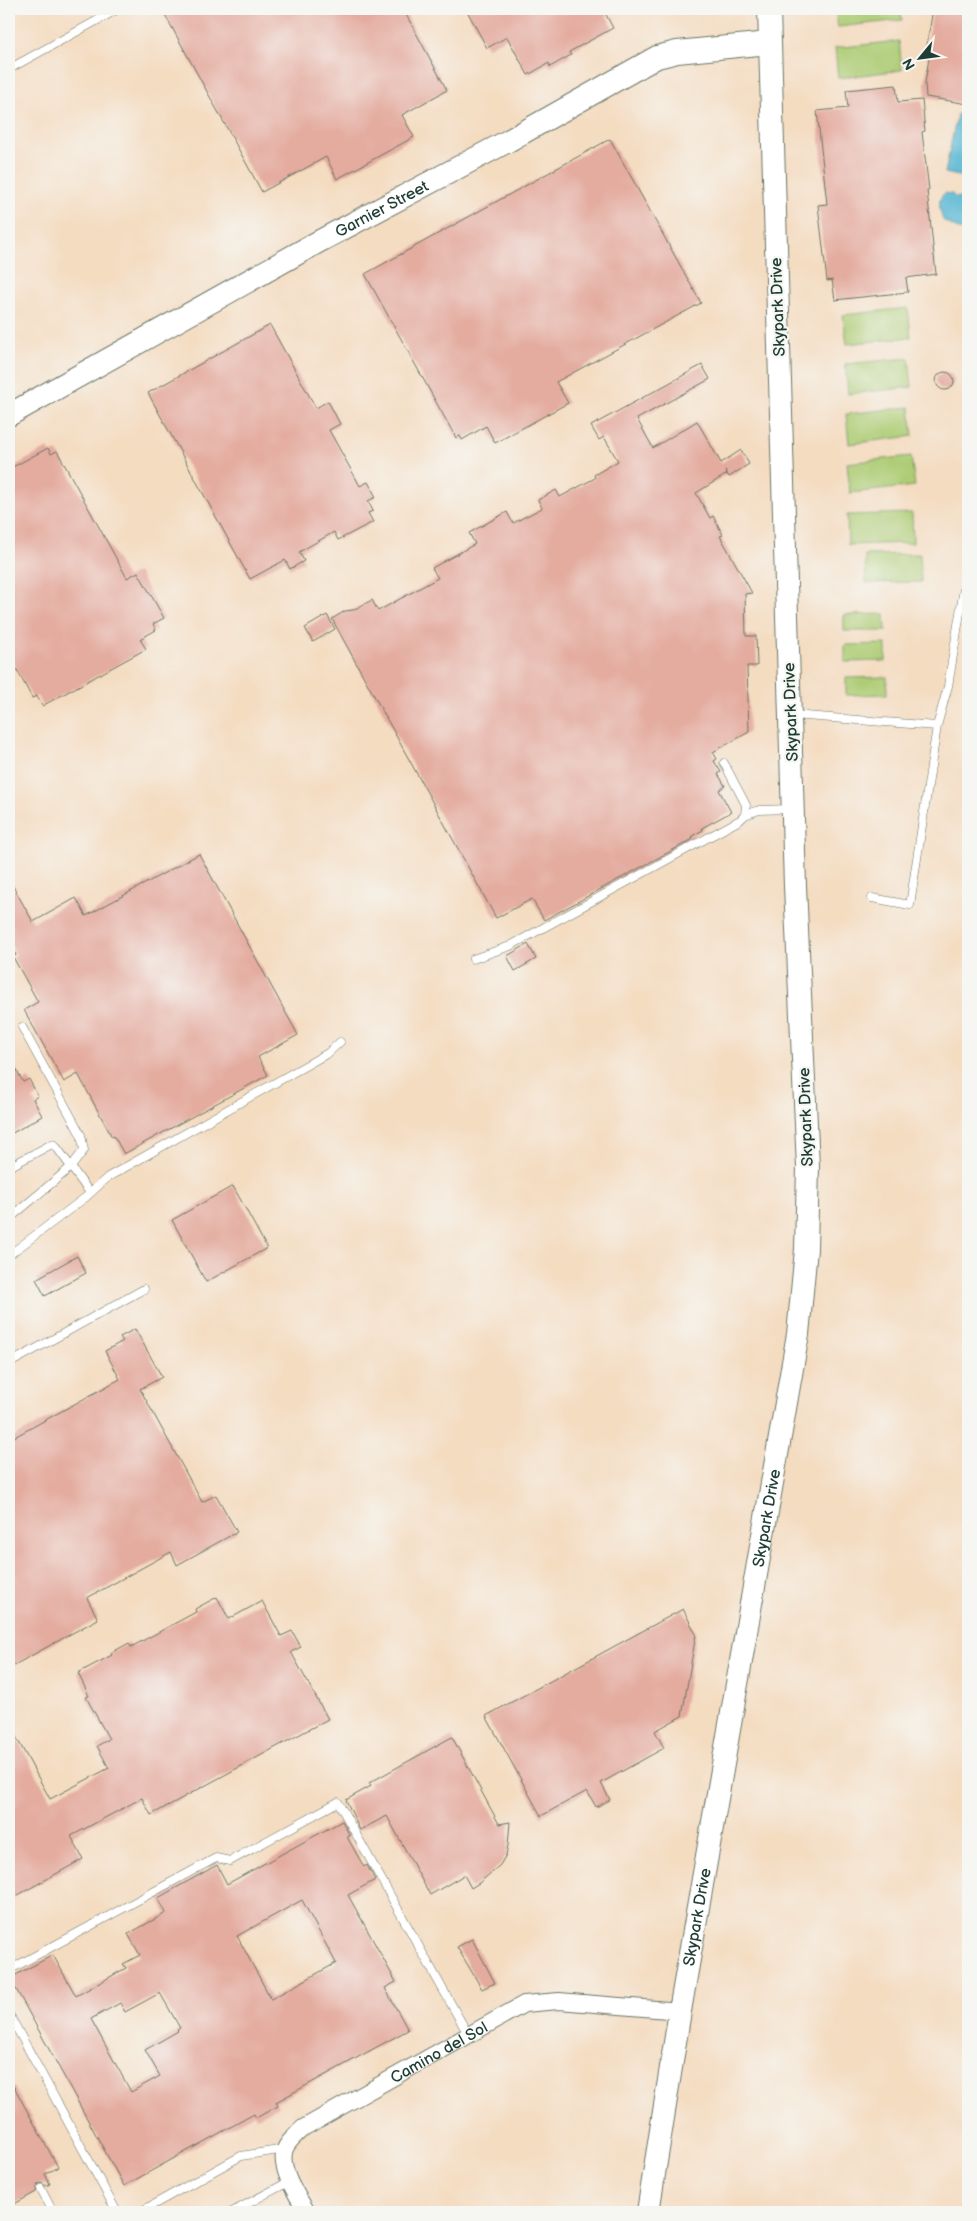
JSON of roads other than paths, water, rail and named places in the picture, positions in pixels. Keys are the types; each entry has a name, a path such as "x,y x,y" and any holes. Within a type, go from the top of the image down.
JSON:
{"main road":[{"name":"Skypark Drive","path":"648,2212 680,2011 798,1334 803,1277 808,1167 793,808 769,9"},
{"name":"Garnier Street","path":"9,415 318,242 657,57 677,52 769,43"}],"street":[{"name":"Camino del Sol","path":"285,2149 292,2138 303,2128 524,2004 559,2001 680,2011"},
{"path":"285,2149 284,2161 290,2181 307,2212"}],"lane":[{"path":"9,69 118,9"},
{"path":"872,898 910,905 937,726 948,686 968,564"},
{"path":"790,715 937,726"},
{"path":"724,763 746,805 745,815"},
{"path":"473,959 510,946 740,820 745,815 760,810 793,808"},
{"path":"9,1219 71,1167 84,1150 82,1135 22,1026"},
{"path":"9,1255 108,1177 328,1053 340,1042"},
{"path":"9,1167 52,1144 55,1145 90,1193"},
{"path":"10,1363 144,1290"},
{"path":"9,1970 216,1858 230,1861 338,1802 469,2036"},
{"path":"9,2014 117,2212"},
{"path":"140,2212 241,2156 285,2149"},
{"path":"232,2212 290,2181"},
{"path":"41,2189 51,2212"}],"water":[{"path":"957,114 968,118 968,178 945,173"},
{"path":"945,193 952,194 956,198 962,196 968,200 968,232 952,226 943,220 940,198"}]}
